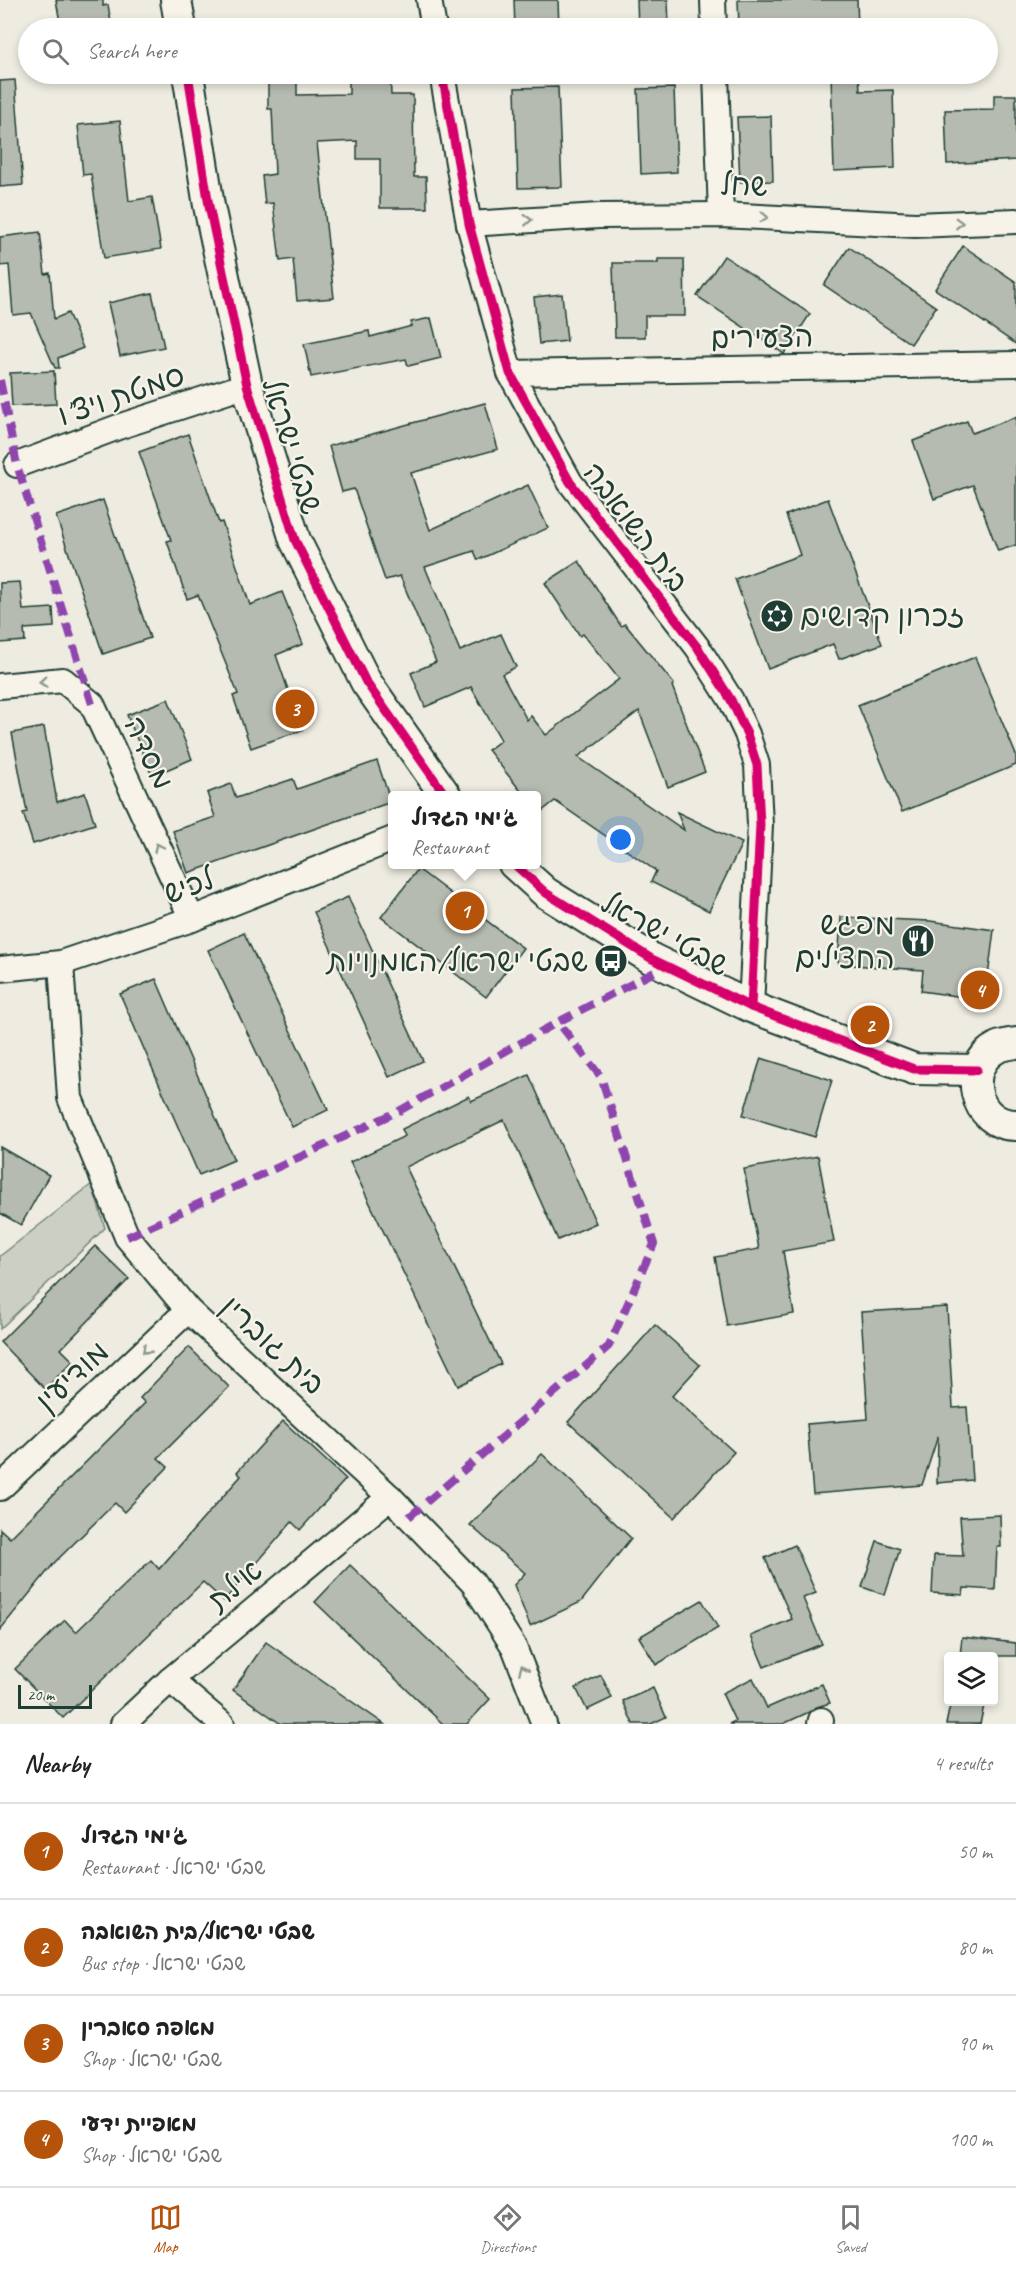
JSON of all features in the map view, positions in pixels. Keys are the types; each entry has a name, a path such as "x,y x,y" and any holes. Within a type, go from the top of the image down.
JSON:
{"street":[{"path":"176,0 179,18"},
{"path":"429,0 432,18"},
{"path":"713,0 714,18"},
{"name":"שבטי ישראל","path":"190,84 209,207 247,385 295,540 366,682 443,791"},
{"name":"בית השואבה","path":"444,84 469,224 510,373 570,482 698,648 731,700 747,734 757,765 760,825 751,1007"},
{"path":"716,84 721,215"},
{"name":"שחל","path":"469,224 599,216 721,215 915,225 1016,221"},
{"name":"הצעירים","path":"510,373 1016,364"},
{"name":"סמטת ויצ\"ו","path":"17,465 122,426 247,385"},
{"name":"מסדה","path":"0,687 63,680 92,704 192,919"},
{"name":"לכיש","path":"0,969 61,963 192,919 388,841"},
{"name":"שבטי ישראל","path":"520,869 546,893 652,959 751,1007 914,1069 976,1070"},
{"name":"בית גוברין","path":"61,963 70,1098 127,1237 188,1310 390,1497 473,1583 514,1647 544,1724"},
{"path":"1016,1043 999,1047 988,1054 976,1070 974,1082 977,1097 986,1112 995,1119 1016,1125"},
{"name":"מודיעין","path":"0,1488 188,1310"},
{"name":"אילת","path":"123,1724 170,1680 390,1497"},
{"path":"170,1680 222,1724"}],"shaded area":[{"path":"92,1184 105,1228 0,1329 0,1256"}],"building":[{"path":"56,0 103,0 103,6 108,5 110,18 59,18"},
{"path":"514,0 558,0 559,18 515,18"},
{"path":"637,0 668,0 669,18 638,18"},
{"path":"738,0 857,0 858,18 739,18"},
{"path":"15,80 23,185 0,187 0,81"},
{"path":"268,84 297,84 297,95 349,94 349,84 390,84 391,95 413,95 414,177 426,177 427,208 380,208 380,159 357,159 357,141 317,143 334,298 297,301 293,259 280,261 273,203 265,204 262,176 275,174 272,109 268,109"},
{"path":"831,84 860,84 860,91 893,90 895,168 834,171"},
{"path":"558,87 562,187 518,188 515,88"},
{"path":"674,88 677,172 641,174 638,89"},
{"path":"994,95 1016,95 1016,160 947,164 945,110 994,109"},
{"path":"771,116 773,181 740,182 737,117"},
{"path":"120,121 129,201 152,197 161,249 104,258 91,174 83,175 78,125"},
{"path":"40,232 45,274 50,273 54,319 68,313 83,348 58,358 59,368 55,368 31,313 13,315 9,265 0,266 0,237"},
{"path":"963,246 1016,282 1016,344 935,289"},
{"path":"849,247 936,307 911,344 824,285"},
{"path":"724,256 810,314 784,354 697,296"},
{"path":"658,259 684,259 685,316 645,316 645,337 615,337 613,263 658,263"},
{"path":"152,293 164,347 120,356 108,303"},
{"path":"562,294 567,341 539,344 534,297"},
{"path":"431,318 441,358 408,366 406,359 311,377 304,344 369,331 370,337 412,326 411,322"},
{"path":"54,371 56,404 12,406 10,373"},
{"path":"485,403 498,449 411,473 430,530 528,485 548,528 478,560 474,551 425,567 460,651 501,634 516,667 502,674 527,720 531,716 546,735 619,679 583,634 580,636 545,583 579,561 621,626 625,624 674,684 672,686 705,772 668,787 639,711 578,757 684,830 677,812 742,843 709,911 651,882 656,871 555,801 541,812 541,791 521,791 488,750 501,740 471,687 425,707 411,673 436,662 400,576 385,580 354,489 342,492 329,446"},
{"path":"1016,417 1016,545 998,551 973,485 934,499 913,441 967,421 972,433"},
{"path":"188,434 219,523 222,522 250,605 282,592 303,644 276,655 302,730 251,748 233,696 238,694 198,595 187,599 167,541 171,540 139,452"},
{"path":"828,499 882,644 839,659 833,644 768,669 735,579 800,555 786,515"},
{"path":"103,500 150,638 103,654 56,516"},
{"path":"20,582 23,610 53,608 54,627 24,629 25,641 0,643 0,583"},
{"path":"975,657 1016,755 1016,765 902,812 858,705"},
{"path":"168,699 192,759 152,776 127,715"},
{"path":"44,727 57,802 85,793 95,824 33,844 23,813 27,812 12,733"},
{"path":"377,761 388,793 388,803 188,873 173,831 215,817 207,793 231,784 236,798 293,779 297,789"},
{"path":"418,869 523,948 486,997 381,917"},
{"path":"348,897 423,1061 389,1077 314,912"},
{"path":"841,917 930,921 994,930 985,1000 921,991 923,970 838,964"},
{"path":"244,933 328,1110 292,1127 208,950"},
{"path":"156,979 234,1160 199,1175 120,994"},
{"path":"761,1058 832,1080 815,1137 743,1115"},
{"path":"529,1075 596,1223 558,1240 504,1120 406,1167 501,1364 458,1386 350,1162 405,1136 402,1129 469,1096 471,1101"},
{"path":"0,1147 49,1175 21,1225 0,1213"},
{"path":"818,1156 834,1242 783,1251 794,1314 727,1326 715,1257 759,1249 744,1169"},
{"path":"95,1246 129,1279 61,1349 73,1361 45,1389 0,1342"},
{"path":"947,1307 953,1408 967,1407 972,1480 937,1483 938,1436 922,1485 813,1494 807,1424 868,1419 861,1312"},
{"path":"655,1325 700,1365 672,1396 734,1452 674,1518 568,1422"},
{"path":"189,1347 229,1387 158,1458 168,1467 124,1512 115,1503 55,1562 0,1630 0,1529 10,1538 145,1403 140,1398"},
{"path":"283,1421 346,1479 300,1530 292,1522 224,1601 203,1582 63,1718 15,1669 65,1620 76,1632 151,1560 159,1569 241,1476 237,1472"},
{"path":"542,1454 631,1538 581,1602 530,1626 514,1585 525,1573 470,1525"},
{"path":"1000,1515 1001,1547 997,1547 995,1590 964,1588 963,1595 932,1593 934,1555 963,1556 960,1517"},
{"path":"877,1541 900,1549 885,1595 862,1587"},
{"path":"795,1545 816,1593 803,1598 822,1644 764,1667 751,1636 792,1619 765,1558"},
{"path":"350,1565 490,1699 467,1724 443,1724 315,1602"},
{"path":"702,1600 718,1628 656,1665 639,1637"},
{"path":"962,1637 1016,1643 1016,1656 998,1656 998,1652 960,1652"},
{"path":"266,1642 384,1724 281,1724 233,1690"},
{"path":"601,1675 612,1698 587,1710 576,1688"},
{"path":"753,1678 767,1708 822,1684 830,1703 783,1724 729,1724 735,1721 722,1693"},
{"path":"653,1688 666,1717 651,1724 633,1724 623,1701"},
{"path":"950,1706 984,1706 980,1724 946,1724"}],"marked path":[{"path":"0,380 17,465 92,704"},
{"path":"409,1517 609,1346 654,1244 601,1077 558,1022 666,966"},
{"path":"127,1237 399,1111 558,1022"}],"cycle path":[{"path":"190,84 209,206 247,385 295,540 366,682 442,791"},
{"path":"444,84 469,224 510,373 570,482 698,648 731,700 747,734 757,765 760,825 751,1007"},
{"path":"520,869 546,893 652,959 751,1007 914,1069 977,1070"}],"place":[{"name":"זכרון קדושים","path":"777,616"},
{"name":"מאפה סאברין","path":"295,709"},
{"name":"ג'ימי הגדול","path":"465,911"},
{"name":"מפגש החצילים","path":"918,941"},
{"name":"שבטי ישראל/האמנויות","path":"611,961"},
{"name":"מאפיית ידעי","path":"980,990"},
{"name":"שבטי ישראל/בית השואבה","path":"870,1025"}]}
